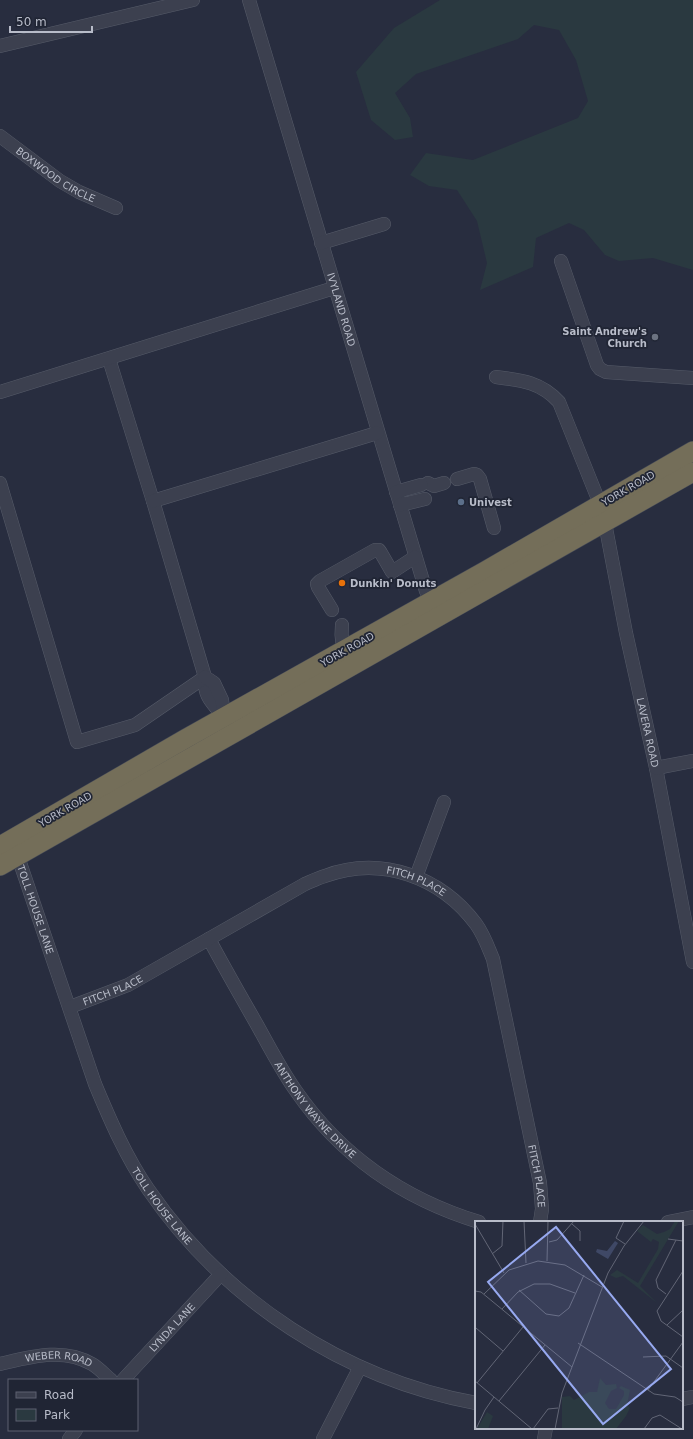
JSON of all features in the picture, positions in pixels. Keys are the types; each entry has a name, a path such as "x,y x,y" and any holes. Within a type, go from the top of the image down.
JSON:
{"highway":[{"name":"YORK ROAD","path":"434,610 600,504 693,451"},
{"name":"YORK ROAD","path":"0,866 10,847 224,717 348,658 434,610 605,523 693,472"},
{"name":"YORK ROAD","path":"10,847 233,734 348,658"}],"street":[{"path":"0,46 193,0"},
{"name":"IVYLAND ROAD","path":"249,0 377,432 427,594 434,610"},
{"name":"BOXWOOD CIRCLE","path":"0,136 60,181 79,192 116,208"},
{"path":"321,243 384,224"},
{"path":"561,261 597,365 600,369 606,372 693,378"},
{"path":"0,392 334,288"},
{"path":"109,359 205,677 204,686 212,705 224,717 233,734"},
{"name":"LAVERA ROAD","path":"496,377 526,381 552,393 559,402 600,504 626,633 656,768 693,962"},
{"path":"153,501 377,432"},
{"path":"457,479 474,474 477,476 480,480 494,528"},
{"path":"0,483 77,742 135,725 205,677"},
{"path":"396,492 425,484 434,486 444,483"},
{"path":"400,505 425,499"},
{"path":"332,610 318,587 317,584 320,580 375,550 381,553 392,572 416,557"},
{"path":"342,625 341,634 348,658"},
{"path":"656,768 693,761"},
{"path":"416,877 444,802"},
{"name":"TOLL HOUSE LANE","path":"10,847 70,1007 95,1084 104,1106 134,1166 162,1209 187,1239 221,1274 255,1303 306,1338 337,1356 422,1390 454,1399 475,1403"},
{"name":"FITCH PLACE","path":"70,1007 128,984 306,884 330,874 355,869 374,868 393,870 416,877 437,887 465,910 477,925 494,959 540,1183 542,1209 540,1221"},
{"name":"ANTHONY WAYNE DRIVE","path":"209,939 296,1091 317,1119 363,1163 400,1188 438,1208 476,1221"},
{"path":"673,1221 693,1217"},
{"name":"LYNDA LANE","path":"124,1379 221,1274"},
{"name":"WEBER ROAD","path":"0,1364 43,1355 66,1355 80,1358 92,1364 110,1379"},
{"path":"324,1439 360,1366"},
{"path":"683,1399 693,1397"},
{"path":"544,1439 546,1429"},
{"path":"68,1439 75,1431"}],"green space":[{"path":"440,0 693,0 693,270 653,258 619,261 605,255 584,230 569,223 536,238 533,267 480,290 487,263 477,221 457,190 429,186 410,175 426,153 473,160 578,118 588,101 576,60 559,30 534,25 518,39 416,74 395,93 410,118 413,137 395,140 371,120 356,72 394,28"}],"place":[{"name":"Saint Andrew's Church","path":"655,337"},
{"name":"Univest","path":"461,502"},
{"name":"Dunkin' Donuts","path":"342,583"}]}
